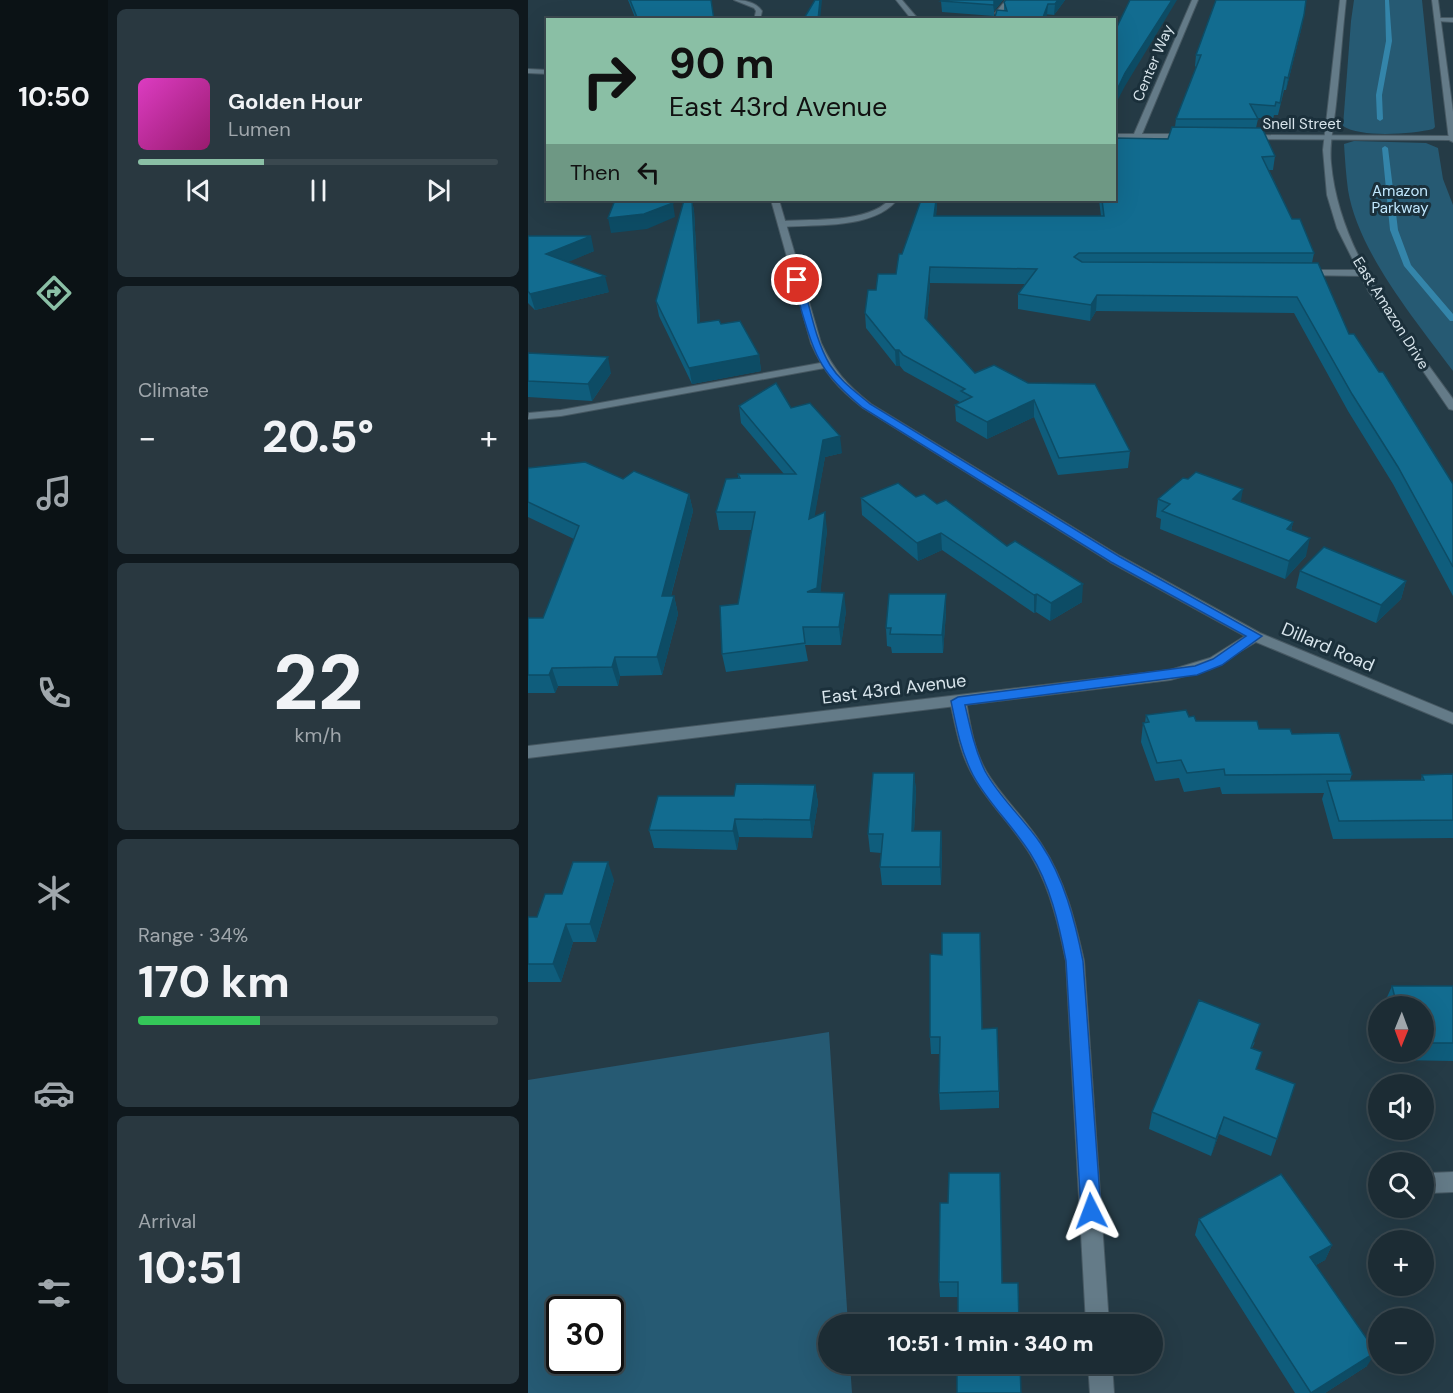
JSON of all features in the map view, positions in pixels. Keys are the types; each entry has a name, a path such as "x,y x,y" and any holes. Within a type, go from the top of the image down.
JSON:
{"street":[{"path":"737,0 756,7 759,11 757,18"},
{"path":"899,0 914,18"},
{"path":"1000,18 998,13 1009,0"},
{"name":"Center Way","path":"1137,136 1195,0"},
{"name":"East Amazon Drive","path":"1343,0 1327,162 1332,197 1346,237 1363,273 1453,407"},
{"path":"1436,0 1453,139"},
{"path":"1438,20 1453,20"},
{"path":"528,71 546,72"},
{"path":"1116,136 1202,136"},
{"name":"Snell Street","path":"1237,137 1453,139"},
{"name":"Dillard Road","path":"775,201 813,333 826,366 843,387 867,406 923,443 1115,560 1255,636 1453,719"},
{"path":"783,224 868,217 885,209 892,201"},
{"path":"1293,273 1363,273"},
{"path":"529,416 561,413 826,366"},
{"name":"East 43rd Avenue","path":"528,752 1197,670 1217,662 1255,636"},
{"path":"958,701 966,739 980,774 1036,849 1049,874 1068,928 1075,961 1097,1314"},
{"path":"1434,1183 1453,1182"},
{"path":"1101,1374 1102,1393"}],"green space":[{"name":"Amazon Parkway","path":"1354,0 1422,0 1435,127 1433,129 1374,134 1351,130 1343,126"},
{"name":"Amazon Parkway","path":"1354,141 1426,143 1438,148 1443,179 1453,205 1453,371 1390,285 1363,237 1348,190 1344,144"},
{"path":"829,1032 847,1314 818,1314 818,1374 851,1374 852,1393 528,1393 528,1080"}],"building":[{"path":"630,0 711,0 714,18 637,18"},
{"path":"815,0 820,0 818,18 804,18"},
{"path":"994,0 994,5 941,1"},
{"path":"1006,0 1058,0 1055,4 1048,4 1043,18 995,18 997,10 1007,11 1004,2"},
{"path":"1130,0 1172,0 1125,73 1116,92 1116,29"},
{"path":"1216,0 1306,0 1280,103 1276,102 1275,106 1250,104 1258,119 1176,119 1201,55 1196,55"},
{"path":"1172,127 1262,128 1275,156 1262,157 1292,219 1300,219 1314,253 1079,253 1074,257 1082,262 1318,263 1349,334 1354,334 1379,372 1383,372 1453,484 1453,567 1398,467 1352,394 1297,297 1097,295 1091,305 1018,294 1037,269 930,267 925,318 975,373 994,365 1028,383 1095,384 1130,451 1059,458 1034,400 987,422 955,405 972,397 961,391 965,389 903,355 899,350 895,350 865,313 868,290 876,290 878,274 896,274 899,254 902,254 921,201 936,201 934,216 1104,216 1102,201 1116,201 1116,138 1168,139"},
{"path":"615,201 672,201 673,203 644,214 608,218"},
{"path":"684,201 692,201 698,323 719,320 721,324 740,321 759,355 689,368 656,301"},
{"path":"528,236 591,236 546,254 605,276 530,294 528,291"},
{"path":"528,353 608,357 588,384 528,381"},
{"path":"776,383 791,408 810,403 840,436 823,440 809,519 825,512 817,588 807,592 844,593 839,627 803,627 805,643 722,654 720,606 738,604 755,512 716,512 726,479 740,478 738,474 796,474 739,406"},
{"path":"585,462 623,479 634,471 689,494 662,596 674,596 657,657 615,657 612,667 552,668 549,675 528,675 528,618 543,618 579,526 528,502 528,468"},
{"path":"1196,472 1243,489 1233,499 1293,522 1287,529 1310,538 1289,561 1162,511 1170,504 1158,499 1183,478 1188,479"},
{"path":"898,483 916,497 924,494 937,504 946,500 1007,546 1015,541 1083,584 1051,603 1037,594 1034,595 941,533 917,543 861,498"},
{"path":"1324,547 1406,581 1381,605 1300,571"},
{"path":"889,594 946,594 942,635 890,634 891,628 886,628"},
{"path":"1186,710 1189,717 1194,716 1196,721 1257,721 1259,729 1290,729 1292,734 1339,733 1352,774 1225,775 1224,769 1187,773 1181,760 1157,763 1143,723 1149,722 1146,715"},
{"path":"873,773 914,773 912,831 941,831 940,867 880,867 883,834 868,834"},
{"path":"1453,774 1453,820 1339,821 1327,781 1424,780 1422,775"},
{"path":"736,784 815,785 810,820 735,819 733,831 649,830 658,796 734,796"},
{"path":"573,862 608,862 590,924 566,924 553,964 528,964 528,917 537,917 545,894 562,894"},
{"path":"942,933 980,933 982,1029 997,1028 999,1091 939,1093 940,1037 930,1037 930,954 942,955"},
{"path":"1392,986 1453,986 1453,1043 1434,1043 1434,996 1394,996"},
{"path":"1199,1000 1260,1024 1251,1048 1262,1052 1256,1069 1295,1084 1277,1139 1224,1117 1216,1139 1152,1112"},
{"path":"949,1173 1000,1173 1002,1283 1018,1283 1019,1314 958,1314 958,1282 939,1282 940,1203 948,1203"},
{"path":"1281,1174 1332,1245 1310,1257 1368,1340 1368,1357 1311,1393 1199,1219"},
{"path":"957,1374 1020,1374 1021,1393 957,1393"}],"waterway":[{"path":"1380,119 1379,95 1389,41 1387,0"},
{"path":"1385,148 1394,230 1408,266 1453,319"}],"route":[{"path":"797,280 816,343 826,366 843,387 867,406 923,443 1115,560 1255,636 1217,662 1197,670 958,701 973,761 988,787 1036,849 1049,874 1068,928 1075,961 1091,1211"}]}
